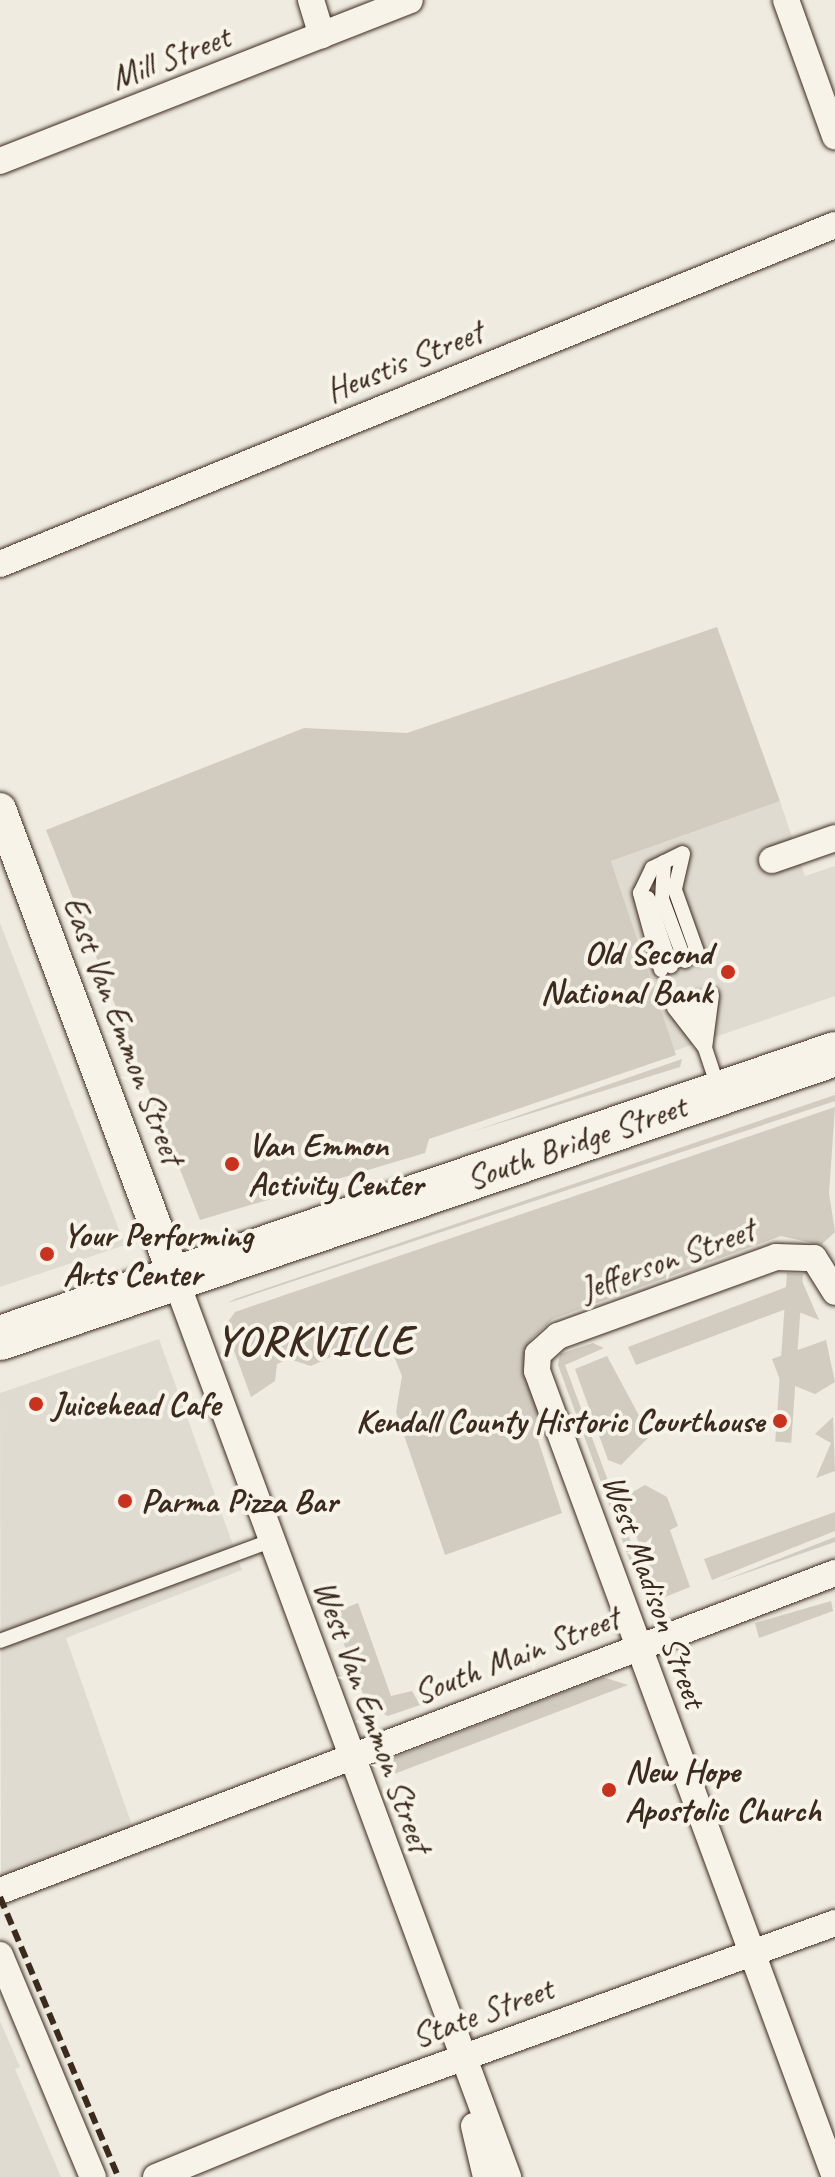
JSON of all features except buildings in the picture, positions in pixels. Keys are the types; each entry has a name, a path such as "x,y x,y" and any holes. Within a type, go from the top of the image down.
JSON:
{"highway":[{"name":"South Bridge Street","path":"0,1338 835,1054"}],"street":[{"path":"311,0 322,35"},
{"name":"Mill Street","path":"0,161 410,0"},
{"path":"786,0 835,136"},
{"name":"Heustis Street","path":"0,564 835,225"},
{"name":"East Van Emmon Street","path":"0,809 175,1278"},
{"path":"772,860 835,838"},
{"name":"Jefferson Street","path":"546,1344 776,1257 814,1258 835,1292"},
{"name":"West Van Emmon Street","path":"175,1278 270,1541 353,1756 471,2091 508,2177"},
{"name":"West Madison Street","path":"546,1344 537,1371 835,2177"},
{"name":"South Main Street","path":"0,1891 835,1573"},
{"name":"State Street","path":"156,2177 461,2059 835,1923"},
{"path":"0,1955 93,2177"},
{"path":"471,2091 486,2177"}],"lane":[{"path":"683,853 675,890 679,963 639,905 646,878 664,862 683,853"},
{"path":"664,862 662,899 679,963"},
{"path":"705,1048 692,1001 720,1093"},
{"path":"0,1641 270,1541"}],"shaded area":[{"name":"Van Emmon Activity Center","path":"717,627 780,801 611,861 676,1055 429,1139 425,1153 200,1220 46,830 304,728 407,733"},
{"path":"780,801 805,876 835,866 835,996 674,1051 611,861"},
{"path":"0,923 125,1245 0,1287"},
{"path":"682,1059 680,1067 471,1132"},
{"path":"835,1095 835,1101 228,1303 235,1299"},
{"path":"835,1107 829,1193 835,1232 821,1245 781,1236 553,1319 530,1340 523,1369 546,1431 537,1437 562,1513 445,1555 396,1412 402,1376 393,1354 335,1355 311,1366 289,1359 277,1364 275,1381 251,1397 225,1326 235,1312"},
{"path":"787,1273 803,1274 791,1443 775,1442"},
{"path":"802,1281 819,1320 789,1308 636,1365 628,1347"},
{"path":"159,1339 242,1570 66,1638 133,1828 1,1878 0,1393"},
{"path":"826,1340 835,1382 815,1394 780,1380 772,1359"},
{"path":"593,1343 604,1348 565,1365 653,1602 646,1605 558,1365 560,1354"},
{"path":"607,1356 650,1436 621,1465 608,1460 575,1369"},
{"path":"833,1417 835,1471 816,1478 831,1443 815,1434"},
{"path":"645,1485 667,1497 678,1526 670,1530 690,1587 660,1599 622,1498"},
{"path":"835,1512 835,1531 712,1580 704,1559"},
{"path":"835,1537 835,1542 717,1583"},
{"path":"831,1601 833,1611 759,1638 755,1623"},
{"path":"358,1603 391,1696 412,1691 420,1705 388,1716 368,1707 332,1613"},
{"path":"603,1677 628,1685 394,1774 393,1758"},
{"path":"0,2021 20,2067 15,2069 61,2177 0,2177"}],"railway":[{"path":"0,1897 118,2177"}],"place":[{"name":"Old Second National Bank","path":"728,972"},
{"name":"Van Emmon Activity Center","path":"232,1164"},
{"name":"Your Performing Arts Center","path":"47,1254"},
{"name":"Juicehead Cafe","path":"36,1404"},
{"name":"Kendall County Historic Courthouse","path":"780,1421"},
{"name":"Parma Pizza Bar","path":"125,1501"},
{"name":"New Hope Apostolic Church","path":"609,1790"}],"district":[{"name":"YORKVILLE","path":"315,1341"}]}
